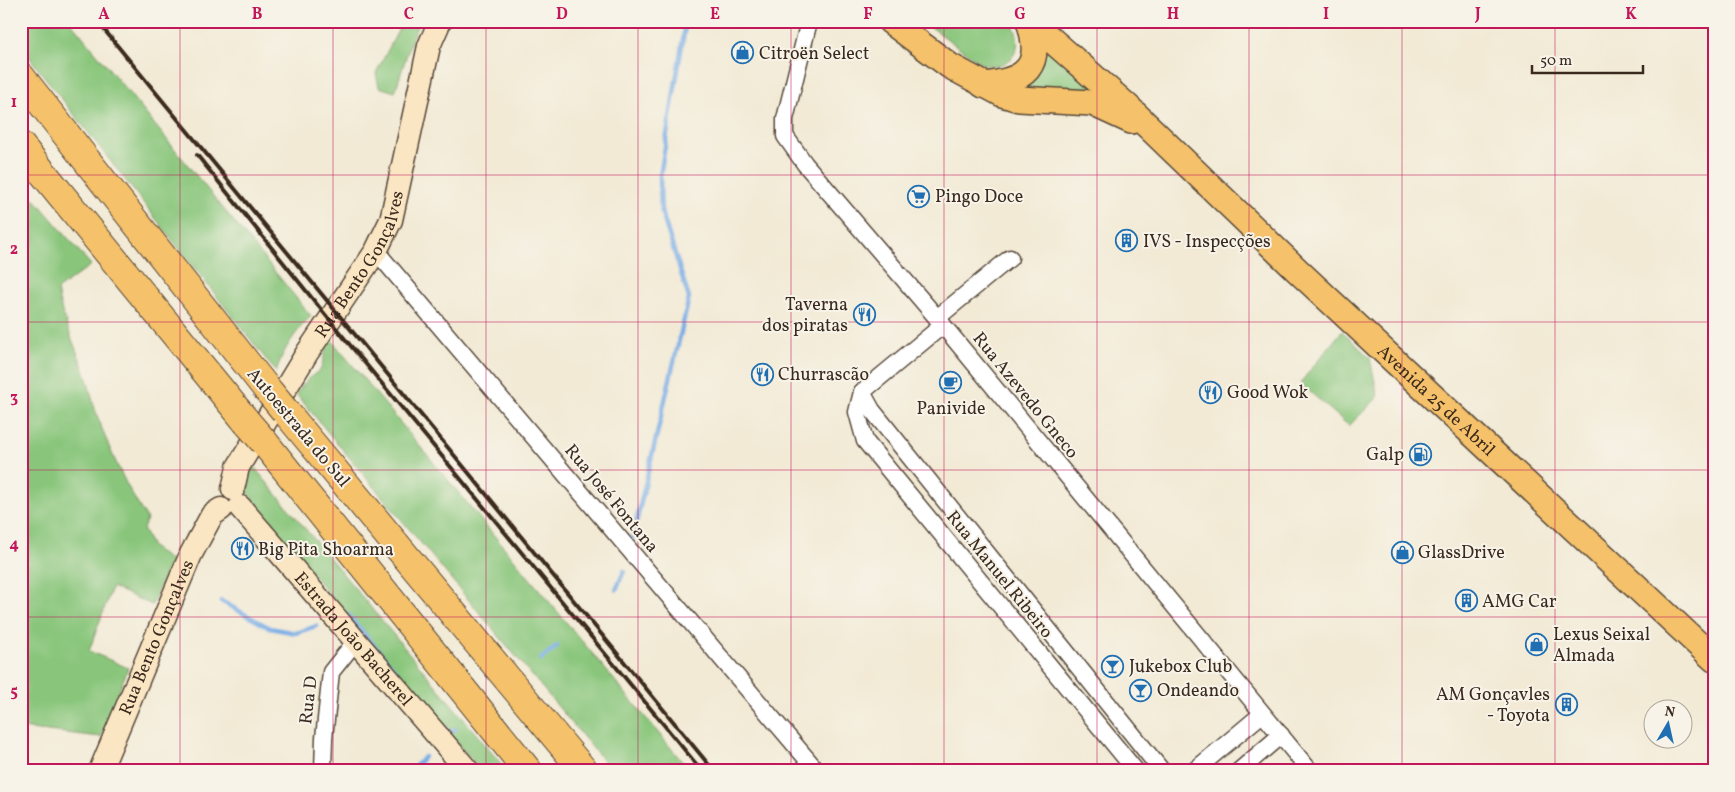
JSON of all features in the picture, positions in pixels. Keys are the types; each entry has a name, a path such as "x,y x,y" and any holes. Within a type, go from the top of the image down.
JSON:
{"highway":[{"name":"Autoestrada do Sul","path":"21,77 266,389 584,771"},
{"name":"Autoestrada do Sul","path":"21,146 264,442 528,771"}],"main road":[{"name":"Avenida 25 de Abril","path":"890,21 950,66 983,85 1019,99 1092,103 1121,115 1160,140"},
{"name":"Avenida 25 de Abril","path":"983,85 1006,83 1020,76 1028,67 1034,56 1034,37 1030,21"},
{"name":"Avenida 25 de Abril","path":"1030,21 1128,107 1160,140 1714,659"}],"street":[{"name":"Rua Bento Gonçalves","path":"100,771 191,554 212,515 231,502 238,467 297,369 376,251 391,220 428,46 440,21"},
{"name":"Rua Azevedo Gneco","path":"809,21 784,119 785,136 805,164 940,321 1310,771"},
{"name":"Rua José Fontana","path":"376,251 817,771"},
{"path":"1010,258 862,392 872,410 1162,771"},
{"name":"Rua Manuel Ribeiro","path":"862,392 857,412 865,441 1136,771"},
{"name":"Estrada João Bacherel","path":"231,502 468,771"},
{"name":"Rua D","path":"323,771 324,738 331,672 355,642"},
{"path":"1194,771 1262,714"},
{"path":"1238,771 1281,736"}],"green space":[{"path":"21,21 70,21 311,316 290,342 276,372 21,47"},
{"path":"403,21 420,21 413,35 395,92 379,87 376,73"},
{"path":"923,21 1010,21 1018,40 1017,48 1008,61 1000,65 980,63"},
{"path":"1042,41 1106,99 1019,94"},
{"path":"21,183 91,265 57,290 62,311 84,370 96,412 108,444 139,507 147,519 143,529 152,547 171,561 152,605 112,587 89,651 128,668 101,737 21,728"},
{"path":"1342,331 1370,358 1378,397 1349,426 1300,383"},
{"path":"329,337 690,771 612,771 296,394 308,379 321,369"},
{"path":"249,461 507,771 482,771 371,647 243,487"}],"waterway":[{"path":"632,540 689,298 661,210 660,176 686,21"},
{"path":"616,590 624,571"},
{"path":"221,601 270,628 296,633 316,626"},
{"path":"342,615 347,614 449,733 455,729"},
{"path":"541,659 557,646"},
{"path":"411,771 424,757"}],"railway":[{"path":"97,21 714,771"},
{"path":"197,155 336,328 702,771"}],"place":[{"name":"Citroën Select","path":"743,53"},
{"name":"Pingo Doce","path":"919,196"},
{"name":"IVS - Inspecções","path":"1127,241"},
{"name":"Taverna dos piratas","path":"864,314"},
{"name":"Churrascão","path":"762,374"},
{"name":"Panivide","path":"951,383"},
{"name":"Good Wok","path":"1211,392"},
{"name":"Galp","path":"1420,454"},
{"name":"Big Pita Shoarma","path":"242,549"},
{"name":"GlassDrive","path":"1402,552"},
{"name":"AMG Car","path":"1466,601"},
{"name":"Lexus Seixal Almada","path":"1537,644"},
{"name":"Jukebox Club","path":"1113,666"},
{"name":"Ondeando","path":"1141,690"},
{"name":"AM Gonçavles - Toyota","path":"1566,704"}]}
